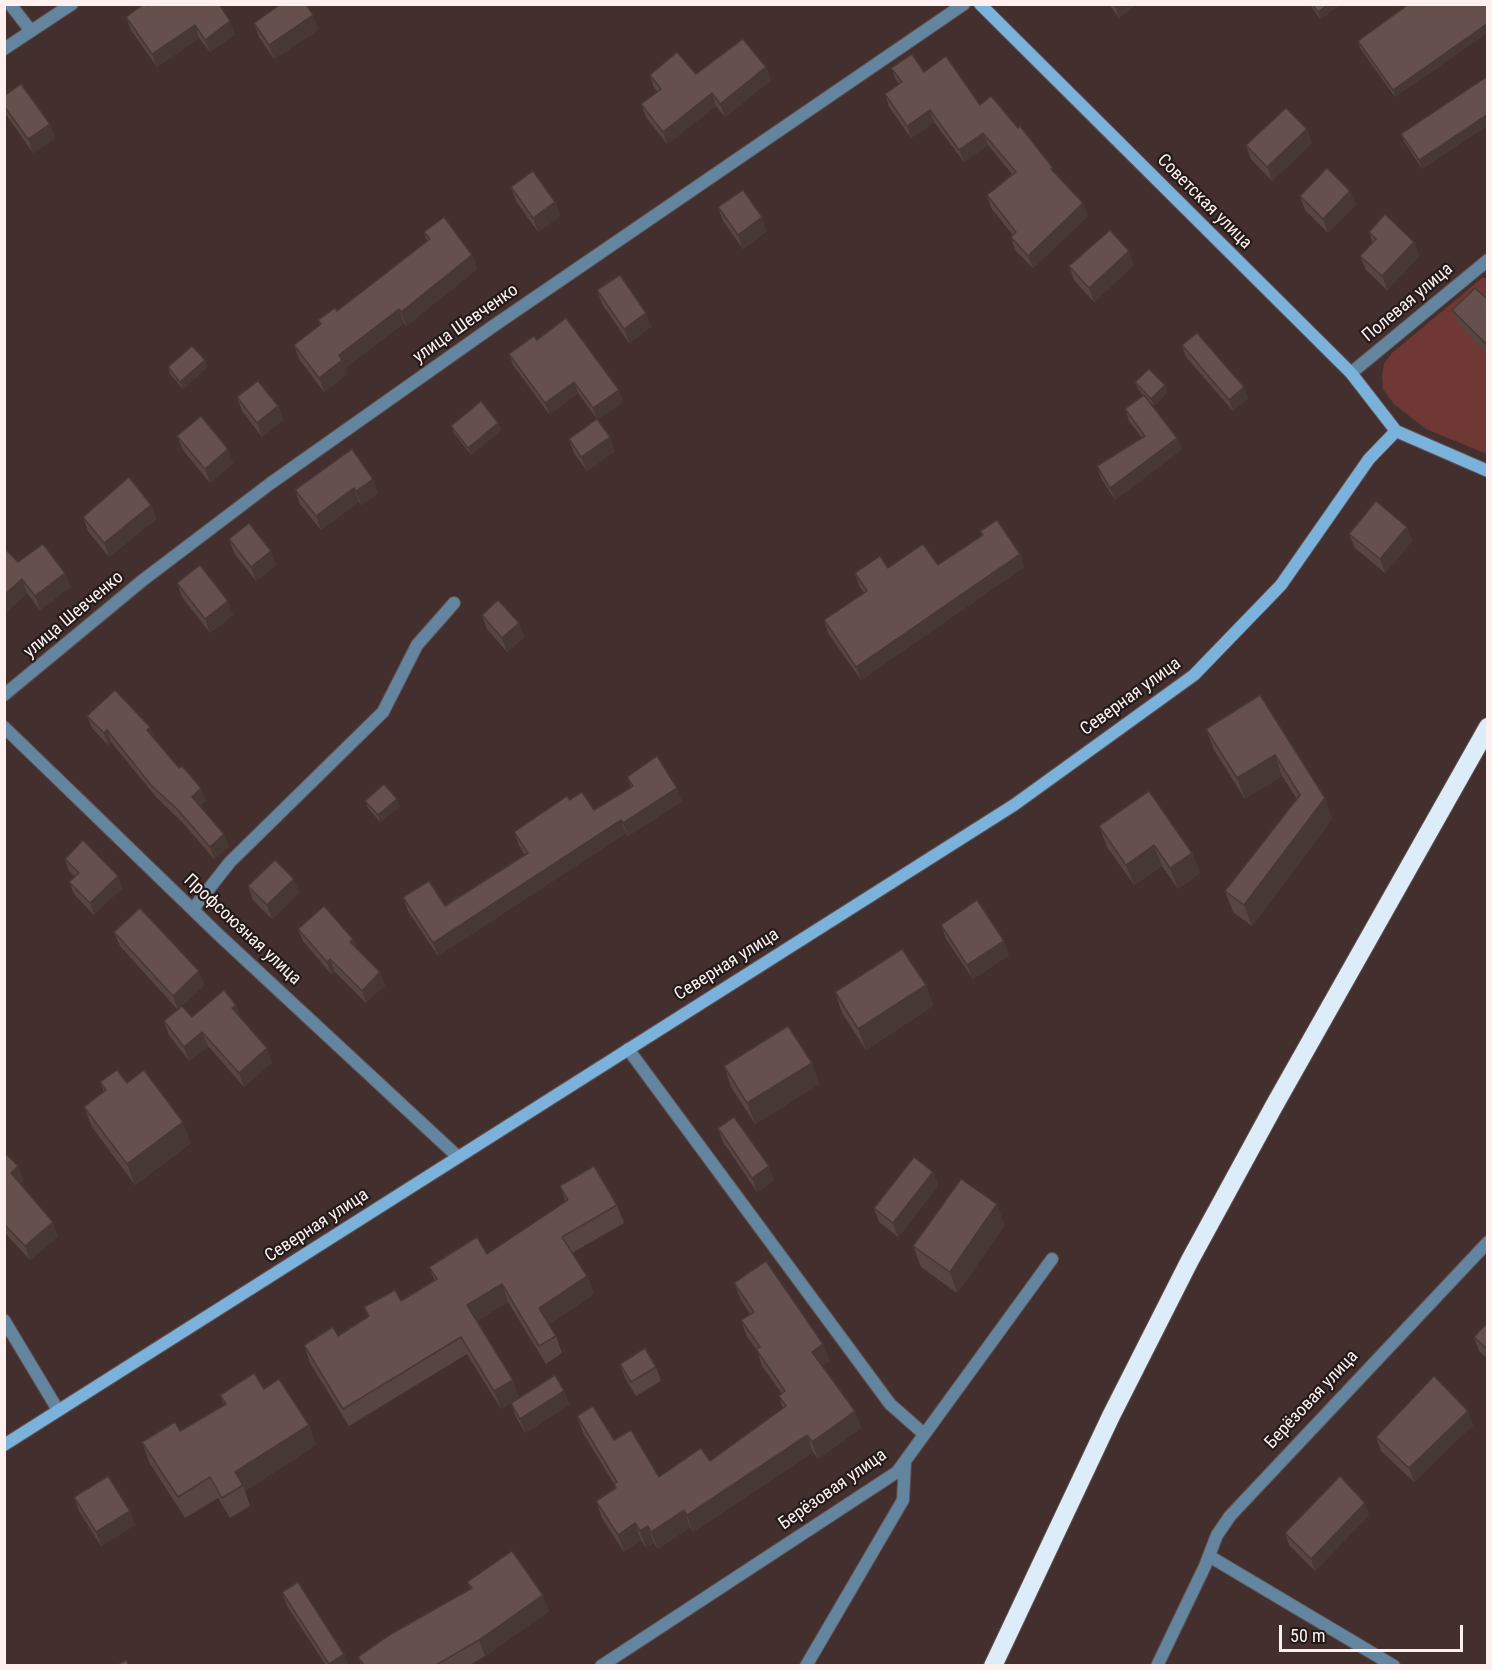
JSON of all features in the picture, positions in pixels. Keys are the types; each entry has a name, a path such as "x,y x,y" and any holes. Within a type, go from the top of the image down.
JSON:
{"highway":[{"path":"993,1665 1111,1416 1190,1260 1274,1106 1488,727"}],"street":[{"path":"10,4 31,31"},
{"path":"4,49 72,4"},
{"name":"улица Шевченко","path":"4,695 143,580 271,483 502,321 964,4"},
{"name":"Советская улица","path":"980,4 1351,373 1396,431"},
{"name":"Полевая улица","path":"1351,373 1488,260"},
{"path":"1396,431 1488,471"},
{"name":"Северная улица","path":"4,1445 1014,805 1194,675 1281,585 1369,459 1396,431"},
{"path":"193,909 230,862 383,712 417,645 454,603"},
{"name":"Профсоюзная улица","path":"4,727 193,909 457,1156"},
{"path":"628,1049 890,1404 924,1434"},
{"name":"Берёзовая улица","path":"1157,1665 1217,1535 1230,1516 1488,1242"},
{"name":"Берёзовая улица","path":"601,1665 897,1472 1053,1259"},
{"path":"4,1320 58,1410"},
{"path":"806,1665 903,1500 905,1461"},
{"path":"1209,1556 1394,1665"}],"shaded area":[{"path":"1482,278 1487,278 1487,454 1426,429 1394,404 1383,389 1382,375 1384,364 1392,353"}],"building":[{"path":"144,4 149,6 152,4 219,4 230,21 205,40 195,25 152,54 126,17"},
{"path":"281,4 306,4 313,15 269,45 254,23"},
{"path":"1312,4 1329,4 1318,12"},
{"path":"1409,4 1488,4 1488,23 1393,90 1358,41"},
{"path":"743,39 766,67 720,104 712,93 663,132 641,104 661,89 650,75 677,52 696,74"},
{"path":"912,54 924,72 946,56 980,105 991,96 1018,128 1020,126 1053,168 1051,169 1083,203 1028,256 1011,237 1016,232 987,195 1016,172 983,133 959,150 930,110 907,126 885,94 902,82 891,68"},
{"path":"1488,76 1488,114 1419,160 1401,134"},
{"path":"21,84 50,124 28,139 4,106 4,96"},
{"path":"1286,108 1307,129 1267,167 1246,145"},
{"path":"1327,168 1350,191 1323,219 1300,196"},
{"path":"533,171 555,202 533,218 511,187"},
{"path":"743,190 762,217 738,235 718,207"},
{"path":"1385,214 1414,242 1382,276 1360,256 1376,239 1369,232"},
{"path":"444,217 472,255 401,312 399,309 339,355 342,360 319,378 294,345 321,324 318,320 335,308 337,311 430,239 424,232"},
{"path":"1110,230 1129,251 1089,288 1069,266"},
{"path":"620,275 646,313 624,329 597,290"},
{"path":"1475,288 1488,300 1488,340 1485,343 1452,310"},
{"path":"566,318 619,390 593,408 574,382 545,403 509,354 534,336 537,340"},
{"path":"1197,333 1244,387 1229,400 1182,345"},
{"path":"192,346 205,360 180,382 168,367"},
{"path":"1149,369 1165,385 1151,399 1135,382"},
{"path":"258,381 278,406 257,423 237,397"},
{"path":"1144,395 1177,438 1110,488 1097,466 1145,436 1125,409"},
{"path":"481,401 498,423 468,448 451,426"},
{"path":"201,416 228,449 205,469 177,436"},
{"path":"597,419 610,437 581,457 569,439"},
{"path":"352,449 373,479 356,491 354,488 316,516 295,490"},
{"path":"129,477 151,505 104,543 83,517"},
{"path":"1376,501 1407,527 1380,559 1349,534"},
{"path":"997,520 1020,554 856,667 824,620 867,591 855,573 880,556 888,568 923,544 938,565 983,535 980,531"},
{"path":"249,523 271,551 251,567 229,539"},
{"path":"43,544 65,573 35,596 22,579 4,595 4,548 18,562"},
{"path":"200,565 228,601 205,619 177,583"},
{"path":"498,600 519,623 502,638 482,615"},
{"path":"115,690 150,727 147,730 179,768 182,766 201,788 192,797 224,834 210,847 178,810 151,785 107,730 104,733 87,716"},
{"path":"1260,695 1325,798 1244,905 1225,891 1300,795 1275,755 1237,778 1206,729"},
{"path":"657,756 677,788 623,823 621,820 433,943 403,897 429,881 445,906 528,853 514,832 567,796 570,800 582,792 594,810 633,786 627,777"},
{"path":"384,784 397,799 378,815 365,801"},
{"path":"1149,791 1192,853 1170,868 1154,845 1126,865 1099,826"},
{"path":"83,840 118,876 90,903 69,882 79,873 65,859"},
{"path":"275,860 294,879 267,905 248,886"},
{"path":"977,900 1004,941 967,965 941,925"},
{"path":"324,906 353,939 350,942 380,972 362,991 330,959 327,962 298,929"},
{"path":"140,908 199,971 173,996 114,932"},
{"path":"902,949 926,985 858,1029 835,992"},
{"path":"224,990 236,1005 232,1008 267,1048 239,1073 202,1032 184,1047 164,1021 182,1006 192,1017"},
{"path":"788,1026 812,1063 747,1103 724,1066"},
{"path":"117,1070 127,1083 144,1070 183,1122 127,1164 84,1107 106,1090 100,1082"},
{"path":"734,1117 769,1166 752,1178 718,1128"},
{"path":"4,1152 18,1166 11,1173 53,1222 25,1246 4,1224"},
{"path":"914,1157 933,1172 893,1223 874,1208"},
{"path":"594,1166 617,1205 562,1237 587,1276 539,1308 556,1336 539,1346 502,1284 467,1305 513,1380 494,1391 461,1337 343,1409 304,1345 333,1327 338,1336 369,1316 364,1307 395,1290 401,1301 437,1279 429,1267 477,1237 487,1254 568,1200 560,1186"},
{"path":"961,1179 997,1204 950,1272 913,1246"},
{"path":"766,1261 823,1344 812,1352 855,1411 812,1442 807,1435 687,1515 684,1510 651,1532 648,1526 640,1531 635,1523 618,1535 596,1501 616,1488 614,1484 617,1482 577,1416 593,1406 614,1440 631,1430 659,1477 701,1448 710,1461 786,1406 779,1396 785,1391 756,1349 760,1347 741,1320 754,1312 734,1283"},
{"path":"1488,1322 1488,1350 1474,1337"},
{"path":"645,1348 656,1367 631,1382 620,1364"},
{"path":"254,1373 264,1389 279,1379 309,1425 235,1472 243,1485 222,1498 210,1477 178,1497 142,1442 175,1422 180,1431 226,1404 220,1395"},
{"path":"555,1375 564,1391 520,1419 511,1403"},
{"path":"1434,1376 1468,1411 1409,1468 1376,1437"},
{"path":"108,1476 130,1511 96,1532 74,1497"},
{"path":"1340,1476 1365,1503 1311,1559 1285,1533"},
{"path":"512,1551 543,1595 479,1640 436,1665 364,1665 358,1657 391,1634 472,1588 467,1582"},
{"path":"298,1582 344,1654 329,1664 282,1592"},
{"path":"126,1660 129,1665 117,1665"}]}
